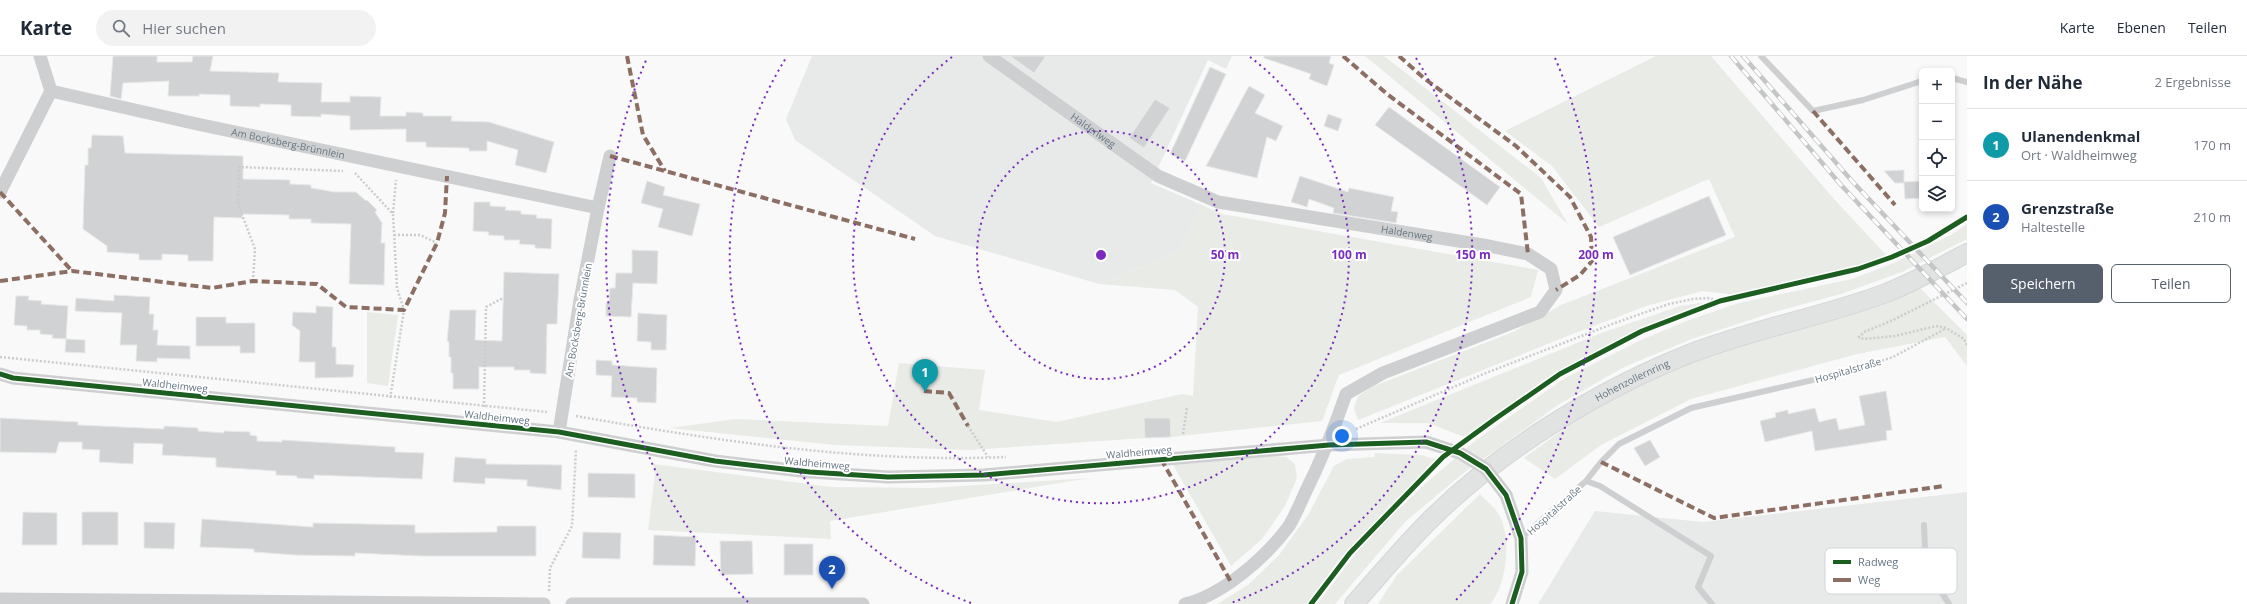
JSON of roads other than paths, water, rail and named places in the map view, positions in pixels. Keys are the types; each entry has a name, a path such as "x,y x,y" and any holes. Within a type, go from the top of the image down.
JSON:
{"main road":[{"name":"Hohenzollernring","path":"1354,604 1430,520 1503,459 1566,414 1626,382 1689,354 1886,292 1967,253"}],"street":[{"path":"0,192 51,91 40,56"},
{"name":"Haldenweg","path":"989,56 1158,176 1218,202 1528,254 1551,268 1556,290 1540,312 1383,373 1346,394 1329,445 1289,525 1270,548 1231,582 1195,602 1185,604"},
{"name":"Am Bocksberg-Brünnlein","path":"51,91 598,208"},
{"name":"Am Bocksberg-Brünnlein","path":"559,432 598,208 610,156"},
{"name":"Waldheimweg","path":"0,374 13,378 559,432 715,461 810,472 888,477 984,475 1329,445 1426,442 1460,453 1486,469 1506,495 1522,538 1522,572 1512,604"},
{"path":"0,599 547,600"},
{"path":"572,604 863,604"}],"lane":[{"path":"1761,56 1813,112 1863,100 1919,82"},
{"path":"1955,79 1967,82"},
{"name":"Hospitalstraße","path":"1522,538 1586,481 1601,462 1619,444 1691,408 1839,374"},
{"name":"Hospitalstraße","path":"1586,481 1600,486 1711,556 1698,587 1712,604"},
{"path":"1924,525 1925,548"},
{"path":"1942,594 1948,604"}],"railway":[{"path":"1731,56 1841,185 1967,319"},
{"path":"1743,56 1852,181 1967,303"}],"place":[{"name":"Ulanendenkmal","path":"925,392"},
{"name":"Grenzstraße","path":"832,589"}]}
